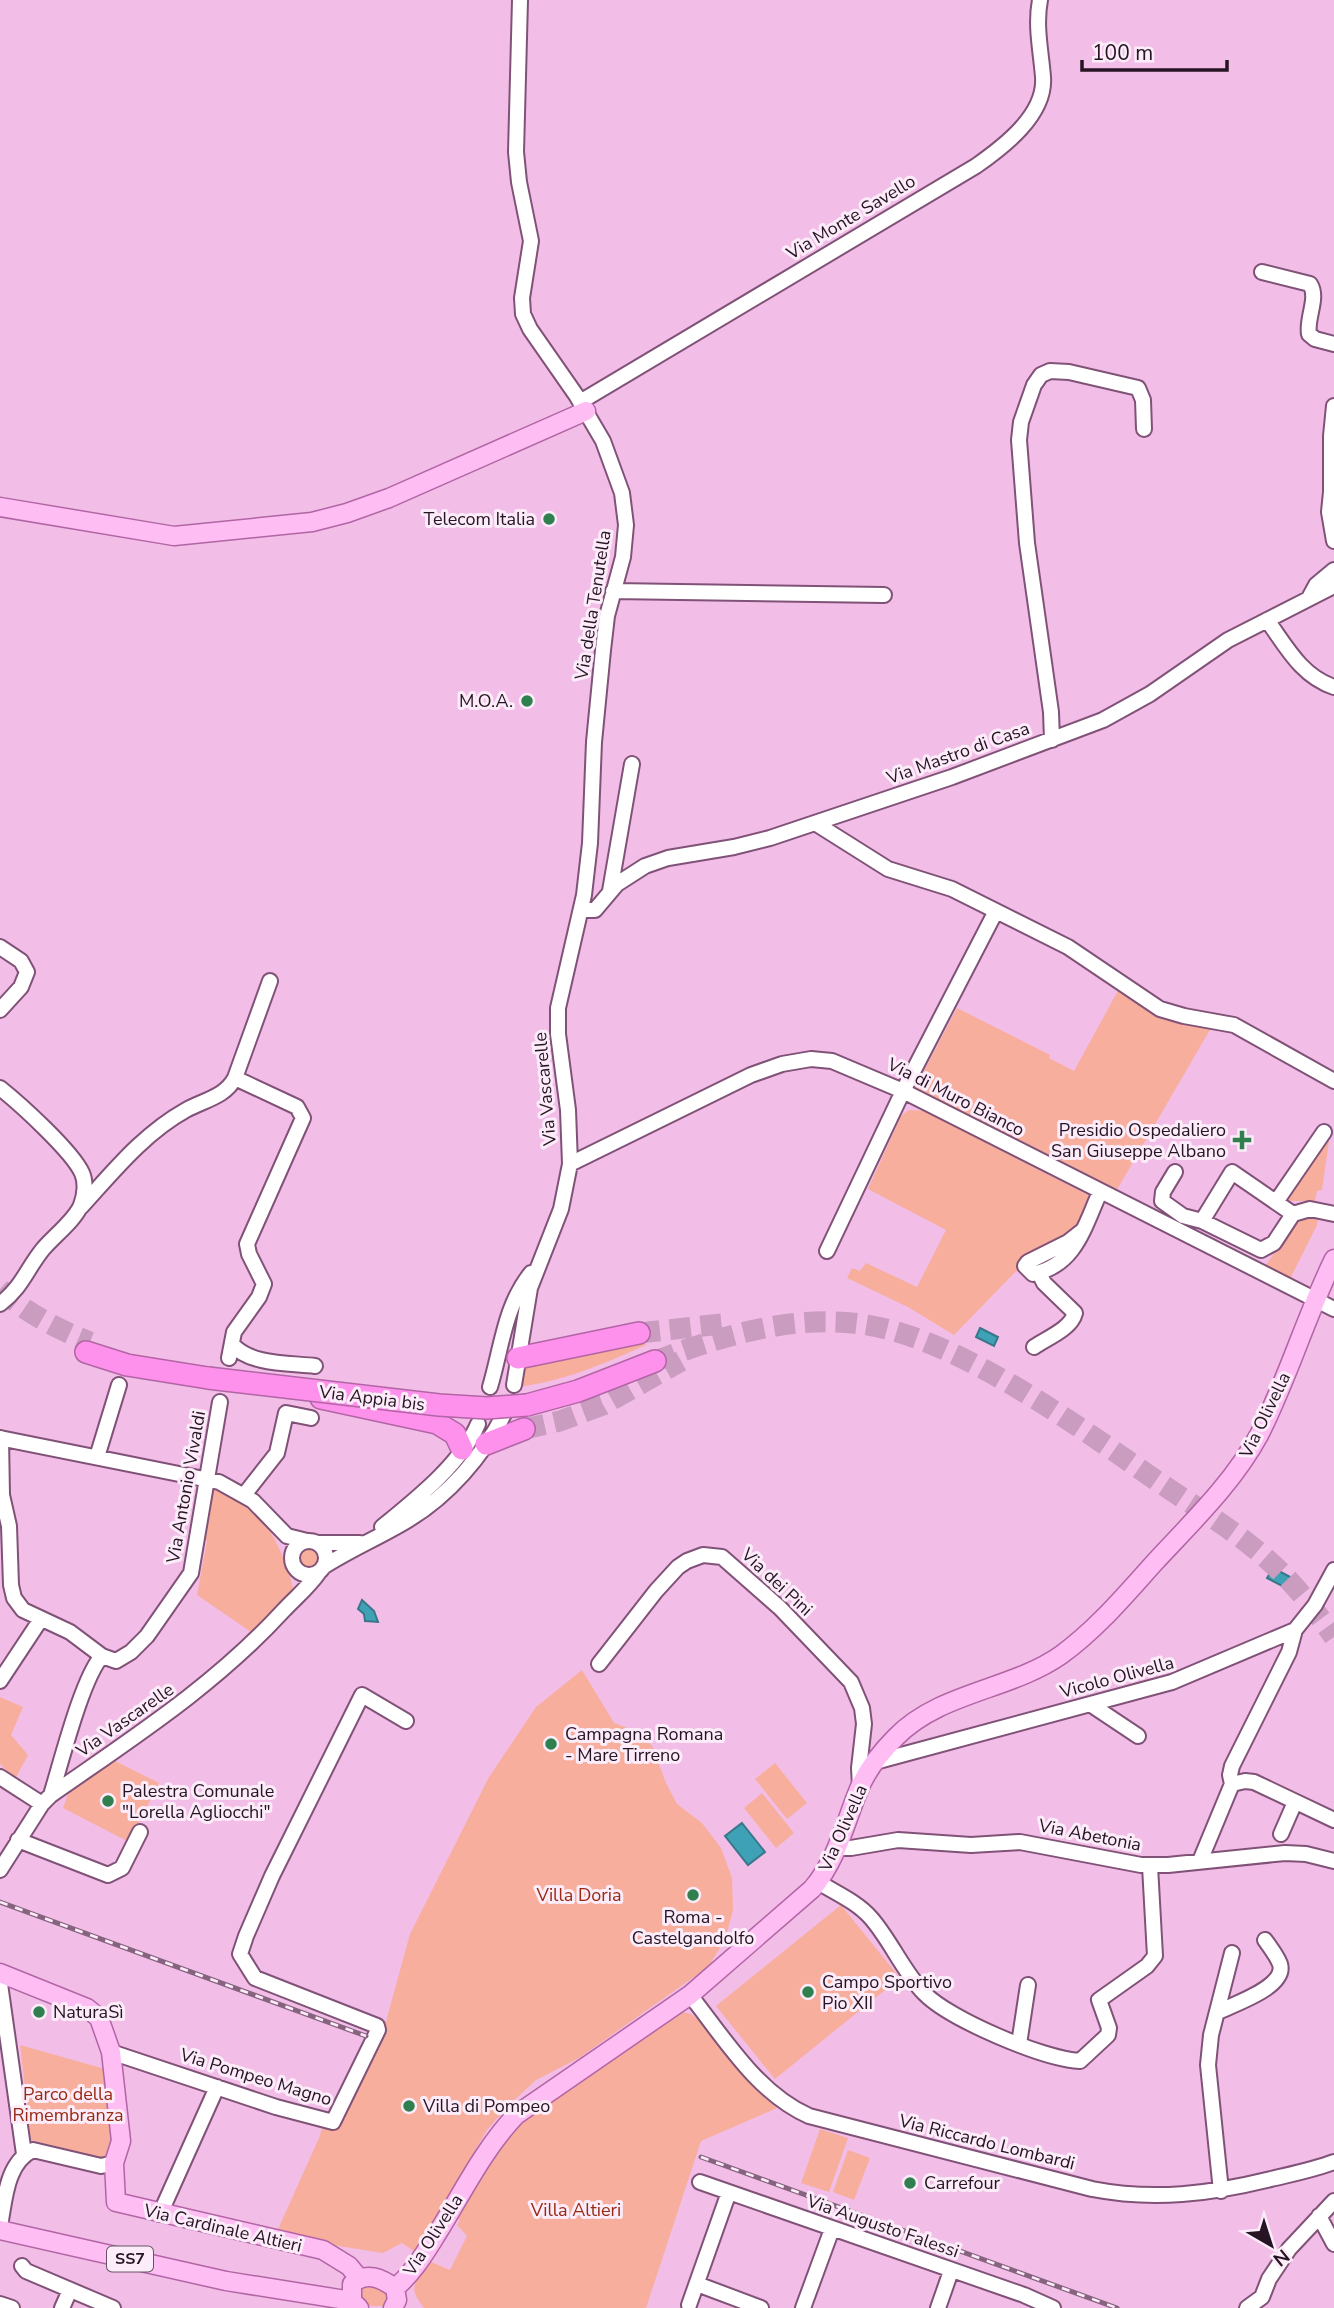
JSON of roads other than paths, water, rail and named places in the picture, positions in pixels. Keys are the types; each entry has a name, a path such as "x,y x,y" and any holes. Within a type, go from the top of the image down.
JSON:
{"highway":[{"name":"Via Appia bis","path":"88,1347 278,1386 487,1408 571,1382 649,1348 519,1358"},
{"name":"Via Appia bis","path":"208,1373 425,1393 522,1395"},
{"path":"278,1386 336,1402 442,1425 455,1434 462,1449"},
{"path":"486,1444 524,1429"}],"main road":[{"path":"0,507 166,535 190,536 312,522 389,498 583,406"},
{"name":"Via Olivella","path":"395,2296 443,2225 482,2158 516,2115 690,1996 818,1882 838,1848 860,1786 898,1734 920,1718 957,1700 1043,1666 1072,1647 1107,1614 1216,1496 1248,1454 1266,1420 1334,1259"},
{"path":"1,1979 87,2008 99,2018 111,2052 121,2141 114,2163"},
{"name":"Via Cardinale Altieri","path":"114,2163 116,2202 323,2250 349,2266 359,2278"},
{"name":"SS7","path":"0,2228 226,2281 356,2305"},
{"path":"356,2305 352,2284 359,2278 376,2278 411,2308"}],"street":[{"name":"Via della Tenutella","path":"520,0 516,152 519,183 531,241 522,311 530,329 583,406 612,461 622,492 626,525 604,639 587,755 590,843 582,910"},
{"name":"Via Monte Savello","path":"583,406 976,166 1002,146 1029,117 1042,93 1037,26 1040,0"},
{"path":"1262,272 1310,284 1314,291 1309,334 1315,339 1334,344"},
{"path":"1052,740 1050,705 1026,533 1019,440 1024,410 1041,375 1049,371 1069,372 1136,387 1142,398 1144,429"},
{"path":"1334,406 1329,512 1334,541"},
{"path":"1310,598 1314,587 1334,570"},
{"name":"Via Mastro di Casa","path":"582,910 595,910 610,891 631,873 659,861 734,847 815,823 952,777 1124,710 1221,644 1334,586"},
{"path":"613,591 884,595"},
{"path":"1267,620 1305,671 1334,687"},
{"path":"610,891 632,764"},
{"path":"815,823 888,869 952,889 1080,954 1160,1009 1234,1025 1334,1081"},
{"name":"Via Vascarelle","path":"522,1395 519,1358 530,1288 561,1209 570,1164 568,1110 558,1034 558,1008 582,910"},
{"path":"827,1251 903,1091 996,911"},
{"path":"0,947 21,961 27,972 21,987 0,1010"},
{"path":"0,1304 18,1288 41,1251 148,1137 187,1110 224,1092 235,1078 270,981"},
{"name":"Via di Muro Bianco","path":"570,1164 758,1071 811,1059 832,1061 903,1091 1334,1309"},
{"path":"235,1078 297,1107 303,1118 247,1244 264,1284 257,1300 236,1328 230,1351 251,1357 315,1366"},
{"path":"0,1088 38,1123 80,1169 85,1186 81,1207"},
{"path":"1276,1202 1324,1132"},
{"path":"1175,1172 1161,1195 1163,1203 1183,1216 1202,1221 1261,1250 1273,1243 1293,1214 1310,1209 1334,1214"},
{"path":"1202,1221 1233,1172 1293,1214"},
{"path":"1034,1347 1068,1326 1075,1318 1075,1314 1044,1283 1039,1273 1063,1260 1075,1248 1100,1192"},
{"path":"490,1387 502,1334 513,1302 538,1264"},
{"path":"97,1457 119,1385"},
{"name":"Via Antonio Vivaldi","path":"102,1656 119,1660 135,1648 154,1627 189,1578 194,1562 220,1402"},
{"path":"244,1494 277,1453 286,1413 311,1418"},
{"name":"Via Vascarelle","path":"2,1861 46,1800 207,1684 251,1646 321,1569 429,1506 458,1479 486,1444 504,1414"},
{"path":"362,1544 427,1489 462,1449 478,1424"},
{"path":"0,1777 46,1800 93,1668 102,1656 74,1634 18,1606 5,1585 9,1526 1,1491 1,1438 226,1484 244,1494 290,1537 312,1542 325,1551 326,1557 321,1569 310,1575 295,1567 269,1518"},
{"path":"295,1567 295,1549 312,1542"},
{"name":"Via Vascarelle","path":"312,1542 362,1544"},
{"name":"Via dei Pini","path":"599,1664 678,1567 703,1555 722,1557 780,1608 851,1682 862,1708 864,1724 859,1768 860,1786"},
{"name":"Via Vascarelle","path":"284,1610 298,1586 295,1567"},
{"name":"Vicolo Olivella","path":"875,1762 1189,1677 1295,1630 1315,1605 1334,1570"},
{"path":"0,1681 41,1619"},
{"path":"1200,1861 1232,1784 1232,1766 1289,1652 1295,1630"},
{"name":"Via Pompeo Magno","path":"111,2052 276,2107 333,2122 378,2030 374,2024 255,1978 240,1954 272,1876 362,1695 406,1721"},
{"path":"1090,1704 1138,1735"},
{"path":"1232,1784 1250,1781 1334,1820"},
{"path":"1281,1834 1295,1802"},
{"path":"18,1840 108,1875 122,1868 140,1832"},
{"name":"Via Abetonia","path":"838,1848 898,1840 971,1845 1020,1842 1115,1862 1150,1866 1285,1853 1306,1854 1334,1861"},
{"path":"818,1882 858,1906 871,1918 919,1987 937,2004 976,2026 1019,2044 1080,2061 1108,2035 1108,2025 1100,2007 1101,1997 1147,1966 1155,1956 1150,1866"},
{"path":"1217,2012 1273,1985 1280,1976 1281,1966 1265,1940"},
{"path":"1221,2191 1208,2072 1210,2042 1232,1953"},
{"path":"1,1979 24,2154"},
{"path":"1019,2044 1028,1986"},
{"name":"Via Riccardo Lombardi","path":"690,1996 771,2093 788,2106 809,2116 1113,2193 1164,2197 1221,2191 1331,2164"},
{"path":"160,2214 217,2087"},
{"path":"0,2228 5,2179 24,2154 33,2150 101,2166 114,2163"},
{"name":"Via Augusto Falessi","path":"700,2182 951,2271 1021,2301 1054,2308"},
{"path":"689,2305 729,2192"},
{"path":"1247,2308 1265,2302 1284,2257 1334,2201"},
{"path":"1320,2216 1334,2244"},
{"path":"803,2308 832,2228"},
{"path":"22,2266 26,2272 113,2308"},
{"path":"938,2308 951,2271"},
{"path":"697,2284 761,2308"},
{"path":"62,2308 70,2290"},
{"path":"0,2304 12,2308"}],"water":[{"path":"980,1328 998,1337 994,1346 976,1337"},
{"path":"1273,1568 1292,1578 1286,1588 1267,1578"},
{"path":"362,1600 374,1611 378,1622 365,1621 364,1614 358,1609"},
{"path":"742,1823 765,1852 748,1865 725,1836"}],"tunnel":[{"path":"0,1289 42,1320 90,1342"},
{"path":"655,1361 732,1335 812,1322 867,1325 941,1348 1020,1389 1230,1530 1287,1578 1334,1637"},
{"path":"639,1333 731,1323"},
{"path":"524,1429 560,1421 603,1405 681,1361"}],"railway":[{"path":"0,1902 366,2036"},
{"path":"701,2157 1117,2308"}],"place":[{"name":"Telecom Italia","path":"549,519"},
{"name":"M.O.A.","path":"527,701"},
{"name":"Presidio Ospedaliero San Giuseppe Albano","path":"1242,1140"},
{"name":"Campagna Romana - Mare Tirreno","path":"551,1744"},
{"name":"Palestra Comunale \"Lorella Agliocchi\"","path":"108,1801"},
{"name":"Roma - Castelgandolfo","path":"693,1895"},
{"name":"Campo Sportivo Pio XII","path":"808,1992"},
{"name":"NaturaSì","path":"39,2012"},
{"name":"Villa di Pompeo","path":"409,2106"},
{"name":"Carrefour","path":"910,2183"}],"park label":[{"name":"Villa Doria","path":"579,1895"},
{"name":"Parco della Rimembranza","path":"68,2104"},
{"name":"Villa Altieri","path":"576,2210"}]}
